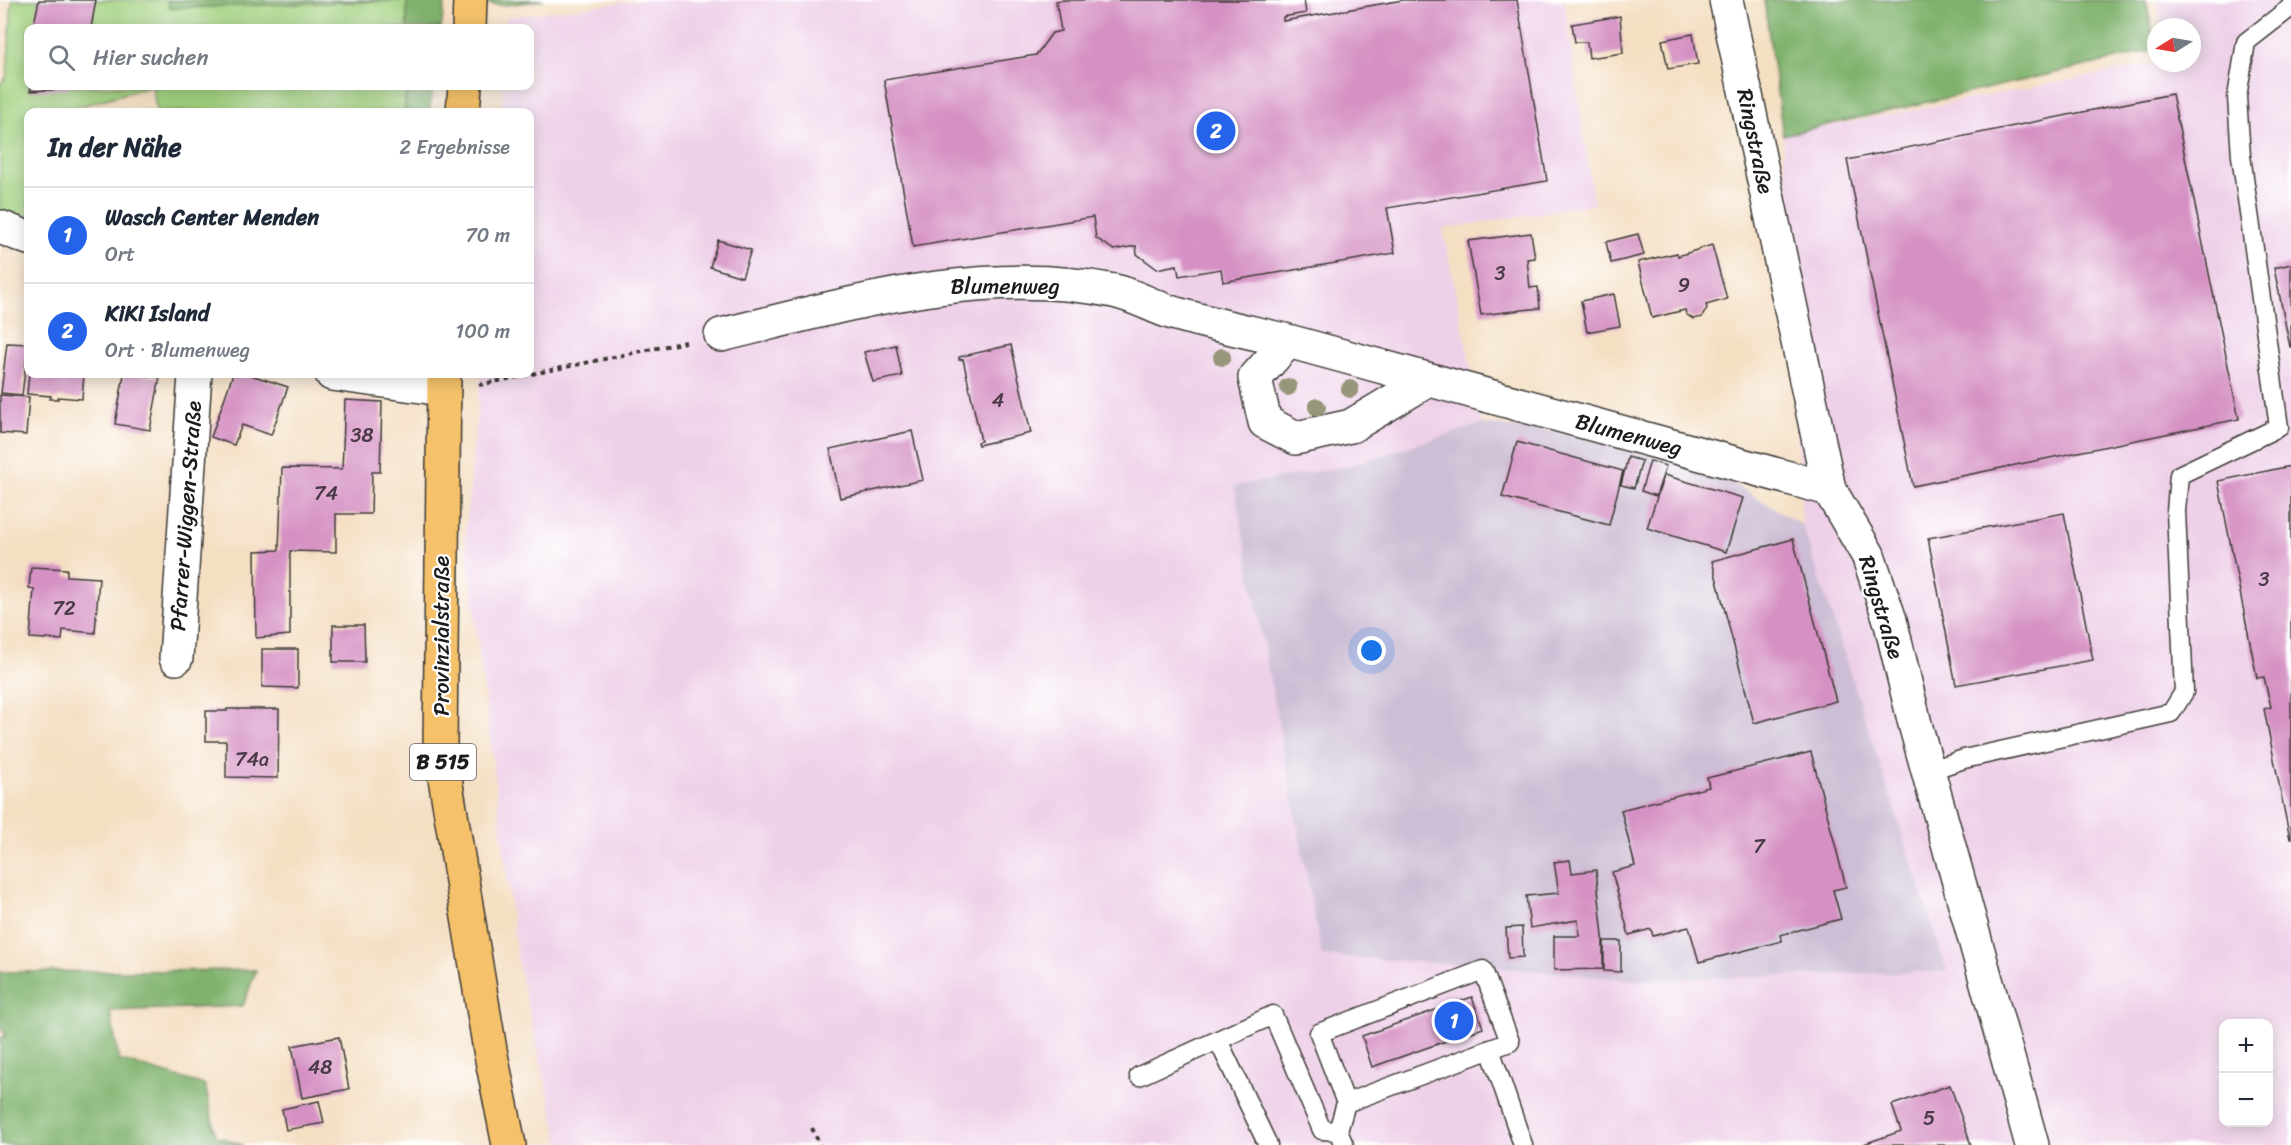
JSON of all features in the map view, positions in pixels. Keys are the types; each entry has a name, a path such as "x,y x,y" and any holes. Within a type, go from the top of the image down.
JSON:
{"main road":[{"path":"469,24 470,0"},
{"path":"463,108 465,90"},
{"name":"Provinzialstraße","path":"444,381 440,748 490,1050 509,1145"}],"street":[{"name":"Ringstraße","path":"1725,0 1829,489 1868,555 1890,620 1928,771 2032,1145"},
{"path":"0,227 24,236"},
{"name":"Blumenweg","path":"720,335 895,294 938,287 1036,283 1115,291 1172,313 1288,341 1829,489"},
{"path":"1288,341 1255,378 1265,422 1296,438 1351,426 1428,380"},
{"name":"Pfarrer-Wiggen-Straße","path":"176,658 195,378"},
{"path":"396,378 444,381"}],"lane":[{"path":"1928,771 1964,759 2171,713 2184,692 2176,511 2179,475 2279,427 2241,156 2237,97 2246,42 2291,7"},
{"path":"1139,1076 1274,1015 1322,1130 1341,1138 1346,1103 1319,1033 1483,970 1510,1042 1346,1103"},
{"path":"1218,1040 1268,1145"},
{"path":"1490,1049 1523,1145"}],"path":[{"path":"534,374 720,335"},
{"path":"444,381 461,389 514,378"},
{"path":"812,1128 820,1145"}],"shaded area":[{"path":"642,0 1564,0 1594,204 1443,229 1482,424 1563,432 1627,448 1729,481 1802,525 1783,135 2147,65 2147,72 2201,72 2201,18 2160,18 2156,0 2291,0 2291,1145 560,1145 518,964 465,536 481,378 534,378 534,108 502,108 503,90 534,90 534,24 506,24 507,17"},
{"path":"1482,424 1563,432 1627,451 1663,457 1729,481 1802,525 1947,971 1635,980 1486,966 1322,956 1234,486 1347,466"}],"green space":[{"path":"12,0 168,0 169,8 407,0 407,24 24,24 24,90 138,90 73,108 24,108 24,236 0,227 0,84 7,76"},
{"path":"168,0 407,0 169,8"},
{"path":"407,0 544,0 505,5 445,2 442,24 407,24"},
{"path":"1764,0 2146,0 2150,18 2147,18 2147,52 1783,135"},
{"path":"153,90 406,90 405,108 156,108"},
{"path":"406,90 432,90 430,108 405,108"},
{"path":"256,970 243,1006 110,1011 119,1060 205,1085 216,1136 243,1145 0,1145 0,1038 6,1036 0,1027 0,972"}],"building":[{"path":"39,0 96,0 92,24 34,24"},
{"path":"1304,0 1306,13 1283,17 1283,21 1403,0 1517,0 1547,181 1387,208 1395,253 1223,282 1221,269 1179,276 1177,265 1157,269 1137,254 1136,246 1114,250 1096,238 1093,217 913,247 884,80 1036,55 1052,33 1061,31 1056,1"},
{"path":"1620,16 1623,53 1589,58 1587,42 1575,42 1572,24"},
{"path":"1693,34 1698,64 1668,69 1662,40"},
{"path":"2172,94 2239,419 1913,486 1847,160"},
{"path":"1531,233 1535,258 1527,259 1530,288 1538,287 1540,308 1481,315 1468,241"},
{"path":"1638,234 1644,255 1611,263 1606,242"},
{"path":"718,240 751,250 742,277 710,267"},
{"path":"1712,245 1727,299 1706,305 1707,308 1702,317 1693,319 1686,314 1685,310 1652,318 1638,262 1677,253 1678,256"},
{"path":"2291,264 2291,347 2290,347 2274,268"},
{"path":"1614,294 1620,326 1587,332 1581,301"},
{"path":"7,343 24,344 22,395 1,393"},
{"path":"896,345 902,376 873,382 864,352"},
{"path":"1011,345 1031,433 978,445 977,442 981,441 963,359 959,360 959,357"},
{"path":"29,378 84,378 82,399 58,397 58,399 50,399 51,396 27,394"},
{"path":"123,378 160,378 150,430 115,424"},
{"path":"232,378 260,378 288,387 271,435 242,425 234,445 211,437"},
{"path":"0,395 29,397 26,435 0,433"},
{"path":"345,400 382,402 380,472 372,472 371,514 336,514 336,552 290,551 290,635 256,638 255,551 279,550 282,468 342,469"},
{"path":"912,431 923,480 840,498 830,449"},
{"path":"1517,442 1623,471 1609,525 1502,497"},
{"path":"1628,457 1642,461 1634,488 1621,485"},
{"path":"1650,461 1666,466 1656,496 1641,491"},
{"path":"2291,466 2290,839 2264,709 2271,707 2264,677 2257,678 2218,481"},
{"path":"1664,475 1743,498 1726,552 1647,528"},
{"path":"2064,513 2093,660 1956,685 1928,538"},
{"path":"1793,539 1836,701 1754,723 1712,561"},
{"path":"31,567 67,569 67,576 99,578 95,633 63,630 62,640 30,638 34,589 29,588"},
{"path":"333,625 364,625 365,662 333,662"},
{"path":"262,649 298,649 298,688 262,687"},
{"path":"227,709 279,709 278,778 226,777 226,741 206,741 206,711 227,711"},
{"path":"1811,752 1846,887 1833,890 1841,919 1780,935 1782,941 1699,962 1689,927 1653,936 1651,929 1629,935 1612,872 1635,866 1621,810 1709,787 1707,778"},
{"path":"1570,860 1572,873 1596,870 1603,936 1603,969 1554,970 1554,936 1579,936 1578,920 1530,928 1526,896 1559,893 1554,862"},
{"path":"1522,927 1523,957 1508,958 1506,928"},
{"path":"1604,941 1621,941 1621,972 1604,971"},
{"path":"1472,997 1483,1028 1372,1067 1362,1036"},
{"path":"339,1037 349,1089 302,1098 292,1046"},
{"path":"1950,1085 1971,1145 1861,1145 1901,1131 1892,1105"},
{"path":"319,1101 324,1123 286,1130 282,1109"}],"place":[{"name":"KiKi Island","path":"1216,131"},
{"name":"Wasch Center Menden","path":"1454,1021"}]}
